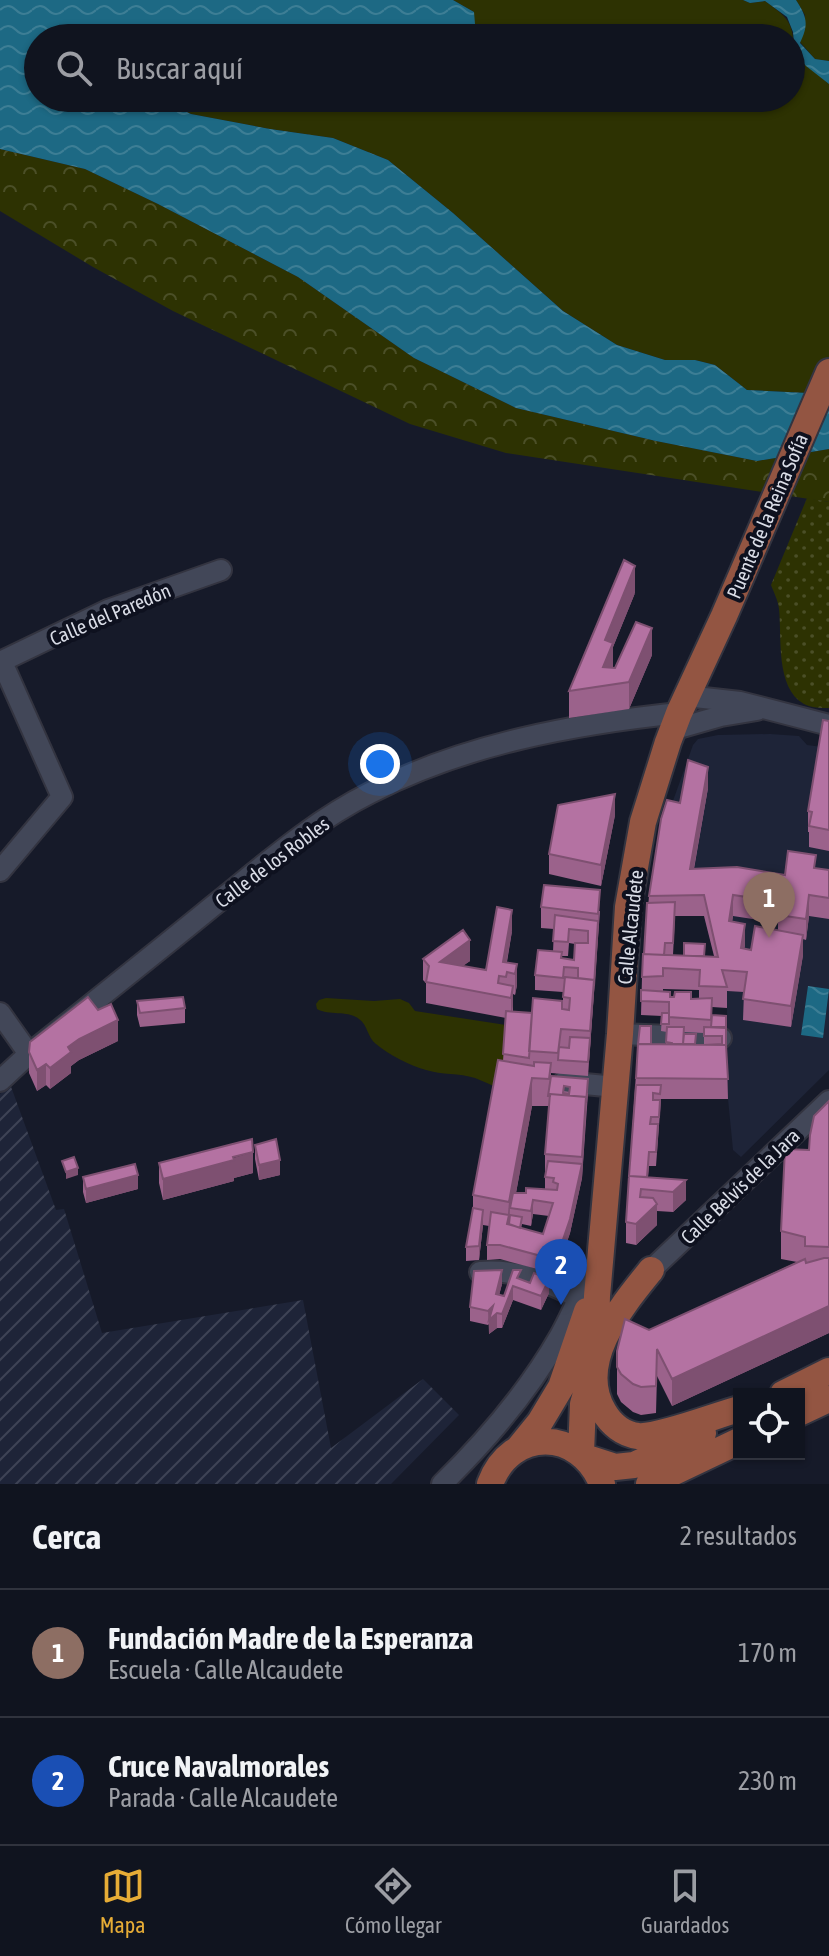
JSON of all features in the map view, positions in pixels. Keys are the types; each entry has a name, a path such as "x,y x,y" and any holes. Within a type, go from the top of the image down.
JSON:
{"main road":[{"name":"Puente de la Reina Sofía","path":"724,616 829,372"},
{"name":"Calle Alcaudete","path":"490,1484 506,1457 518,1449 540,1422 561,1387 587,1311 601,1251 628,907 643,822 676,720 724,616"},
{"path":"601,1251 618,1272 629,1275 651,1270"},
{"path":"588,1297 628,1283 651,1270"},
{"path":"651,1270 612,1323 595,1362 598,1403 613,1425 639,1436 733,1411"},
{"name":"Calle Alcaudete","path":"584,1456 583,1404 595,1362 588,1297"},
{"path":"795,1388 829,1371"},
{"path":"805,1410 829,1399"},
{"path":"518,1449 543,1442 556,1443 615,1467 634,1465 733,1419"},
{"path":"649,1484 733,1444"},
{"path":"584,1456 597,1471 602,1484"}],"street":[{"name":"Calle del Paredón","path":"1,662 108,610 221,570"},
{"path":"0,871 62,797 1,662"},
{"path":"676,720 740,702 829,725"},
{"path":"636,718 676,720 765,709"},
{"name":"Calle de los Robles","path":"0,1081 29,1054 305,832 370,793 481,749 636,718 676,720"},
{"path":"0,1013 29,1054"},
{"path":"620,1034 721,1038"},
{"path":"545,1080 616,1087"},
{"name":"Calle Belvís de la Jara","path":"651,1270 829,1101"},
{"path":"480,1272 526,1275 588,1297"},
{"name":"Calle Alcaudete","path":"442,1484 506,1416 588,1297"}],"shaded area":[{"path":"718,735 799,736 807,745 822,747 829,742 829,1070 741,1157 733,1150 728,1099 727,1007 704,916 669,812 693,745 698,739"},
{"path":"10,1084 56,1210 64,1209 102,1333 303,1300 331,1448 423,1379 459,1415 391,1484 0,1484 0,1094"}],"green space":[{"path":"453,0 765,1 789,24 469,24 474,12"},
{"path":"796,0 829,0 829,61 815,59 805,48 805,15"},
{"path":"805,63 829,84 829,391 747,390 715,365 695,360 665,360 617,345 563,311 388,160 333,138 187,112 805,112"},
{"path":"0,149 85,169 158,204 298,277 414,358 516,408 757,461 829,449 829,502 506,453 410,424 173,311 0,211"},
{"path":"807,498 829,502 829,708 804,704 788,686 782,661 778,606 771,585"},
{"path":"400,999 409,1003 415,1011 506,1025 503,1068 498,1088 463,1075 432,1072 400,1059 376,1044 355,1016 317,1009 319,1000"}],"water":[{"path":"0,0 453,0 474,12 475,24 24,24 24,112 187,112 333,138 388,160 563,311 617,345 665,360 695,360 715,365 747,390 829,391 829,449 757,461 516,408 414,358 298,277 158,204 85,169 0,149"},
{"path":"743,0 796,0 806,21 805,31 805,24 790,24 787,17 765,1 750,3"},
{"path":"805,48 815,59 829,61 829,84 806,66"},
{"path":"808,986 829,989 823,1038 801,1035"}],"building":[{"path":"624,560 635,566 605,640 613,643 603,667 615,668 636,622 652,628 629,682 569,691"},
{"path":"823,720 829,721 829,830 809,826 812,812 808,811"},
{"path":"688,760 708,767 690,869 737,867 785,875 788,851 816,855 814,868 829,870 829,898 809,895 806,919 778,915 780,902 733,895 729,921 745,924 741,948 751,950 755,926 803,935 791,1006 743,999 747,972 722,970 727,987 699,986 700,970 663,968 663,976 642,977 643,954 718,957 704,895 649,896 661,819 667,800 680,803"},
{"path":"615,794 601,865 549,854 558,805"},
{"path":"544,885 600,890 598,914 541,907"},
{"path":"675,902 673,943 665,943 664,955 644,954 647,903"},
{"path":"497,907 512,910 503,962 517,964 515,974 507,972 506,977 499,976 498,983 513,986 511,998 426,982 429,966 423,959 463,930 470,940 440,962 486,970"},
{"path":"555,915 598,921 594,986 594,980 578,978 578,968 564,967 563,978 535,975 538,950 562,952 561,958 574,960 575,943 588,943 588,931 569,929 568,942 553,941"},
{"path":"684,943 705,944 704,956 684,956"},
{"path":"565,977 594,980 590,1031 561,1029 558,1053 529,1051 533,998 562,1001 562,1009 569,1010 570,998 563,997"},
{"path":"641,990 670,992 670,997 674,997 675,992 691,992 691,999 712,998 711,1020 669,1017 669,1002 641,1001"},
{"path":"88,997 98,1010 111,1004 118,1020 79,1039 68,1047 71,1052 50,1068 46,1064 37,1070 29,1052 30,1042"},
{"path":"183,997 185,1008 140,1013 137,1001"},
{"path":"506,1011 532,1013 529,1058 503,1054"},
{"path":"662,1013 669,1013 669,1024 661,1024"},
{"path":"712,1015 726,1016 726,1027 711,1027"},
{"path":"640,1026 651,1026 651,1044 638,1044"},
{"path":"667,1027 684,1027 683,1044 666,1042"},
{"path":"704,1027 726,1028 726,1045 704,1045 722,1044 722,1036 704,1036"},
{"path":"684,1034 696,1034 695,1044 683,1044"},
{"path":"570,1037 590,1038 588,1062 558,1060 559,1047 569,1048"},
{"path":"638,1044 726,1045 728,1079 636,1078"},
{"path":"498,1060 534,1066 534,1062 551,1063 549,1079 532,1078 509,1202 473,1195"},
{"path":"551,1076 588,1079 586,1103 586,1097 548,1096","holes":["564,1086 570,1087 569,1094 563,1093"]},
{"path":"636,1085 661,1085 660,1094 653,1093 653,1100 660,1100 659,1117 651,1117 650,1124 658,1124 656,1152 649,1152 647,1177 629,1176"},
{"path":"550,1094 586,1097 582,1157 545,1154"},
{"path":"829,1101 829,1247 805,1246 805,1237 781,1231 785,1149 809,1150 814,1116"},
{"path":"252,1139 253,1152 163,1179 159,1163"},
{"path":"276,1139 280,1160 259,1165 255,1145"},
{"path":"74,1157 78,1168 66,1172 62,1161"},
{"path":"548,1161 582,1164 570,1219 556,1260 500,1245 487,1245 491,1212 509,1215 507,1224 543,1234 553,1203 533,1200 531,1211 510,1208 513,1193 526,1193 526,1188 557,1190 558,1184 553,1182 554,1178 545,1177"},
{"path":"135,1164 138,1175 86,1189 83,1177"},
{"path":"629,1176 686,1180 673,1192 641,1189 640,1197 653,1198 657,1204 636,1224 626,1222"},
{"path":"473,1208 483,1210 479,1246 466,1247"},
{"path":"510,1215 522,1217 520,1228 509,1224"},
{"path":"829,1258 829,1306 672,1379 657,1349 656,1386 633,1384 617,1367 617,1351 625,1319 649,1330 805,1259 806,1263"},
{"path":"502,1270 496,1294 504,1296 513,1270 521,1270 517,1278 530,1283 534,1273 549,1279 541,1296 513,1286 502,1314 497,1313 489,1320 493,1306 488,1311 470,1307 474,1271"}],"place":[{"name":"Fundación Madre de la Esperanza","path":"769,938"},
{"name":"Cruce Navalmorales","path":"561,1305"}]}
